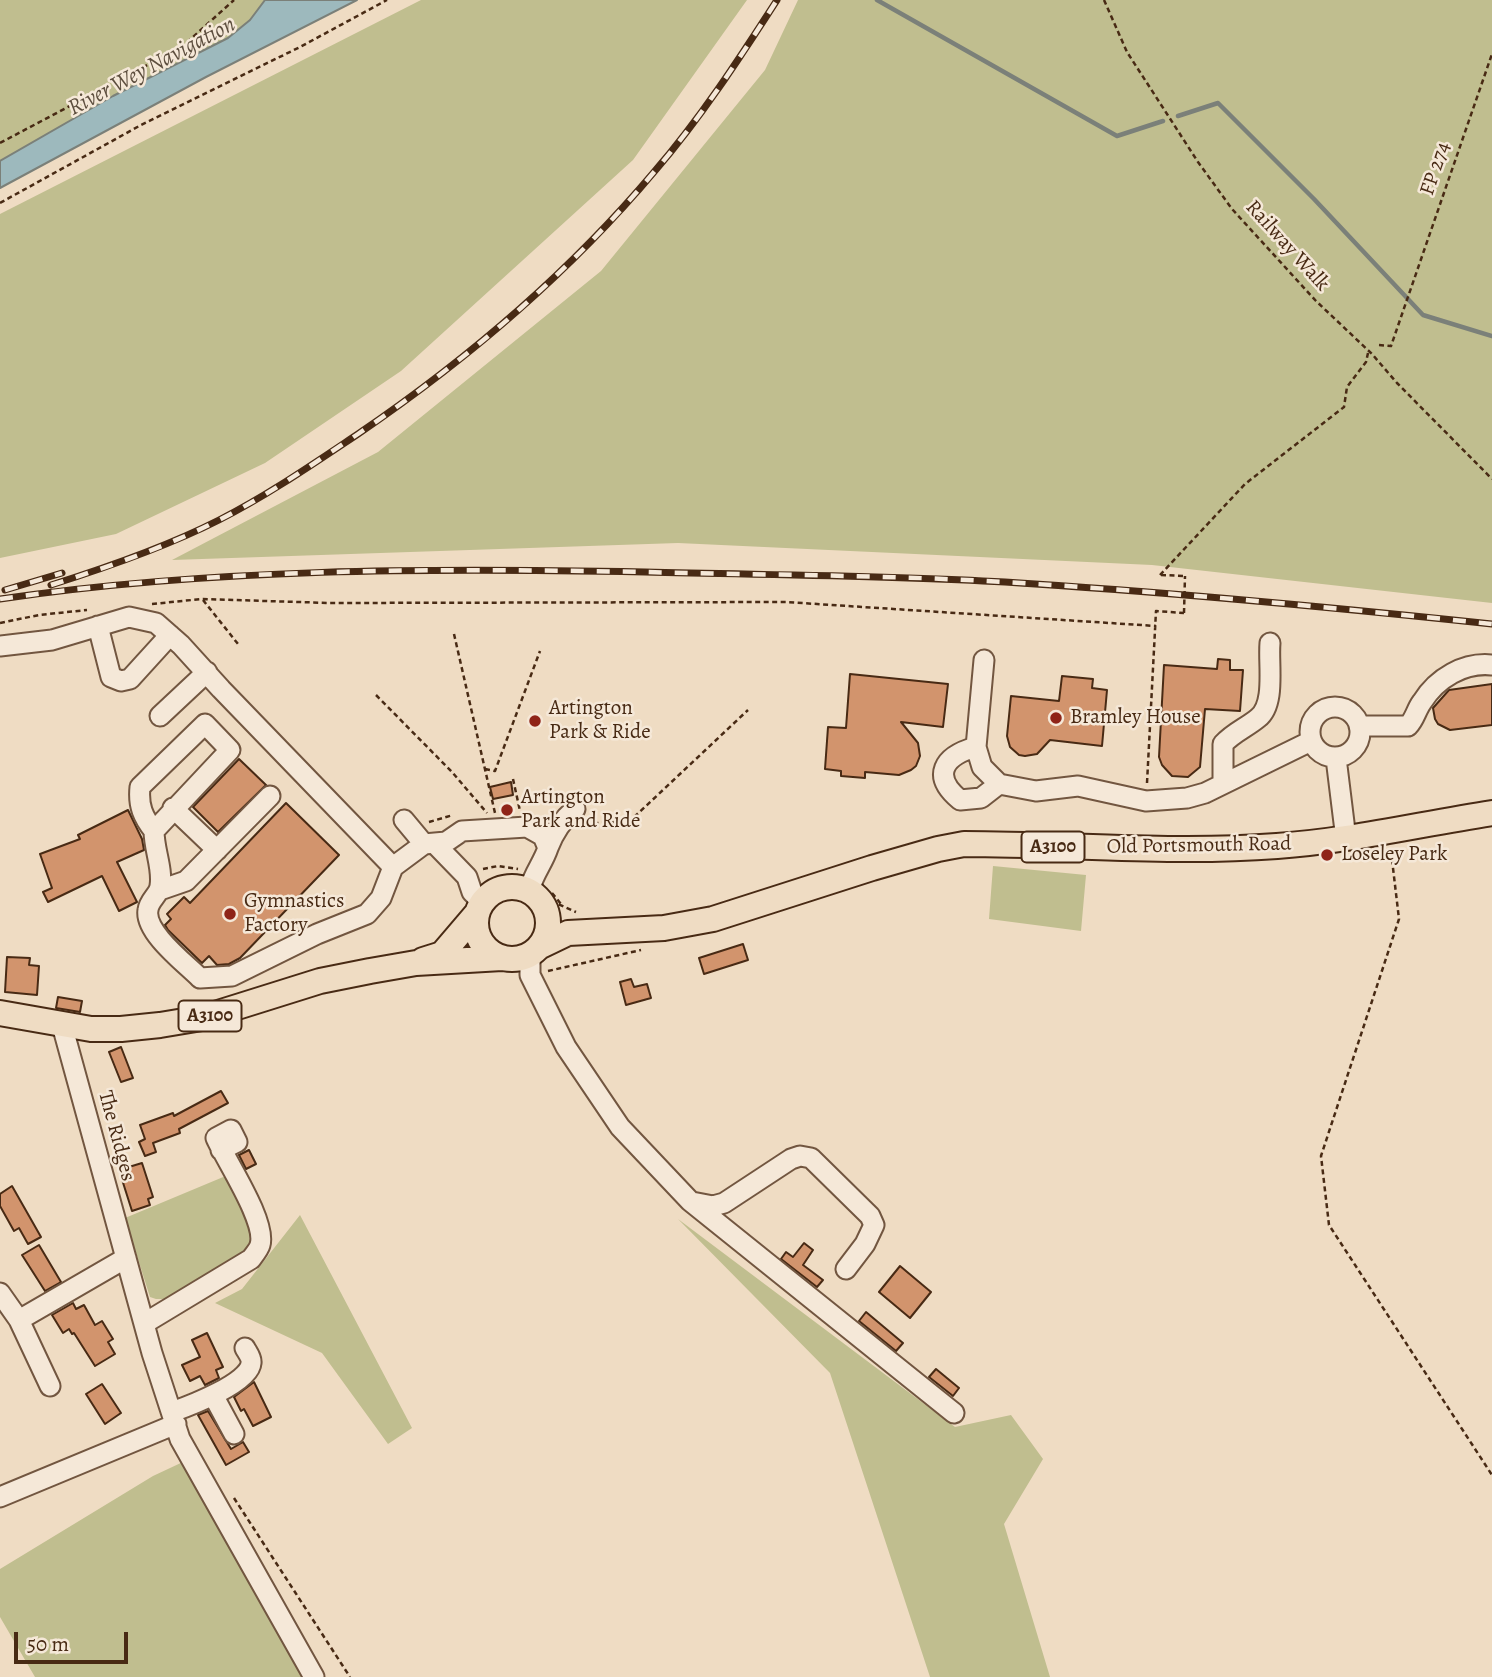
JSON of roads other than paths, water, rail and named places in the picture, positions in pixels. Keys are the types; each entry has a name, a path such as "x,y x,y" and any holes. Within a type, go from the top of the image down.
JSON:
{"main road":[{"name":"Old Portsmouth Road","path":"535,951 568,933 664,928 713,919 872,868 964,844 1199,850 1278,846 1346,839 1492,813"},
{"path":"508,887 537,892 548,919 547,933 535,951 516,960 502,958 490,952 480,941 476,928 479,908 494,891 508,887"},
{"name":"Old Portsmouth Road","path":"537,892 572,917 622,929"},
{"name":"A3100","path":"416,963 442,954 479,908"},
{"name":"A3100","path":"0,1013 62,1025 121,1029 202,1018 320,981 416,963 502,958"}],"street":[{"path":"96,618 111,677 121,681 130,679 170,635"},
{"path":"0,646 52,640 96,618 136,618 156,624 207,672 393,867"},
{"path":"1223,784 1223,744 1238,729 1260,717 1265,710 1270,687 1270,643"},
{"path":"984,660 975,747 982,767 999,784 1036,791 1078,786 1146,801 1187,798 1205,793 1311,740"},
{"path":"1359,726 1408,726 1434,686 1463,668 1478,664 1492,665"},
{"path":"160,716 207,672"},
{"path":"1328,708 1345,709 1352,714 1359,726 1360,736 1354,748 1336,758 1318,752 1311,740 1309,732 1312,720 1328,708"},
{"path":"154,831 230,750 205,724 140,787 139,799 143,816 154,831 154,848 161,873 160,890 148,906 147,917 153,932 200,978 232,976 317,934 368,914 381,898 393,867 430,844 446,842 462,831 527,827 543,836 548,848"},
{"path":"975,747 950,758 943,773 947,789 960,800 981,798 999,784"},
{"path":"1336,758 1346,839"},
{"path":"160,890 186,881 270,796"},
{"path":"173,808 217,850"},
{"path":"537,892 552,838 565,818 579,817"},
{"path":"404,820 453,861 467,877 479,908"},
{"path":"453,861 452,849 462,831"},
{"path":"535,951 530,975 566,1047 620,1127 690,1201 954,1413"},
{"name":"The Ridges","path":"62,1025 126,1258 180,1439 314,1677"},
{"path":"145,1323 251,1259 260,1245 261,1228 221,1150"},
{"path":"690,1201 713,1206 724,1203 790,1159 800,1156 811,1158 870,1216 874,1225 865,1244 846,1269"},
{"path":"19,1320 126,1258"},
{"path":"0,1293 19,1320 50,1386"},
{"path":"0,1497 174,1418 213,1395 245,1375 251,1366 245,1348"},
{"path":"213,1395 234,1434"}],"water":[{"path":"265,0 357,0 206,77 0,188 0,161 113,96 228,38 250,20"}],"waterway":[{"path":"877,0 1117,136 1163,121"},
{"path":"1178,116 1218,103 1314,199 1423,315 1492,336"}],"railway":[{"path":"51,585 158,548 237,510 358,434 439,376 552,280 621,209 671,152 703,110 777,0"},
{"path":"0,599 160,581 322,572 645,572 1005,582 1249,600 1492,624"},
{"path":"5,590 62,573"}],"place":[{"name":"Bramley House","path":"1056,718"},
{"name":"Artington Park & Ride","path":"535,721"},
{"name":"Artington Park and Ride","path":"507,810"},
{"name":"Loseley Park","path":"1327,855"},
{"name":"Gymnastics Factory","path":"230,914"}],"water label":[{"name":"River Wey Navigation","path":"152,67"}]}
